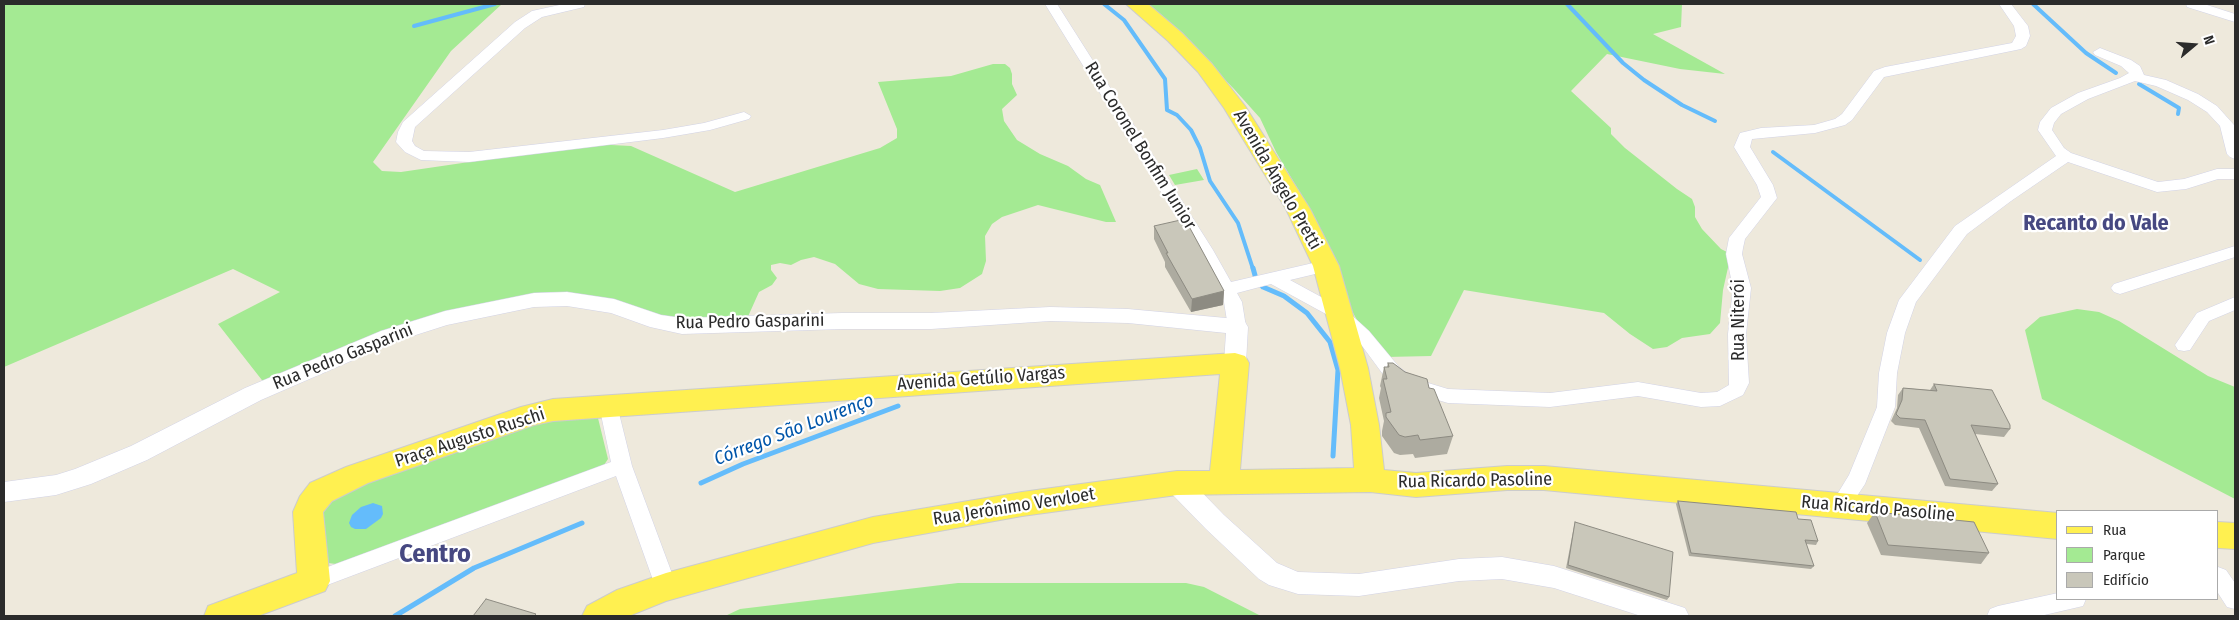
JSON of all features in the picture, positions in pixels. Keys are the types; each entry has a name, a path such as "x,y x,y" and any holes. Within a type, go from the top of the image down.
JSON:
{"main road":[{"name":"Avenida Ângelo Pretti","path":"1136,4 1175,37 1205,68 1234,106 1298,209 1326,266 1341,315 1365,425 1370,480"},
{"name":"Avenida Getúlio Vargas","path":"608,405 1235,363"},
{"path":"1224,481 1235,363"},
{"name":"Praça Augusto Ruschi","path":"314,581 308,512 321,492 357,475 531,415 553,410 608,405"},
{"name":"Rua Ricardo Pasoline","path":"1370,480 1410,472 1525,463 2056,513"},
{"name":"Rua Ricardo Pasoline","path":"1370,480 1416,485 1507,478 1544,478 2056,526"},
{"name":"Rua Jerônimo Vervloet","path":"599,616 629,600 666,586 873,530 1022,504 1177,483 1370,480"},
{"path":"2219,535 2235,536"},
{"path":"220,616 314,581"}],"street":[{"path":"579,4 537,14 520,25 408,125 404,142 410,149 421,155 469,158 705,128 744,116"},
{"name":"Rua Coronel Bonfim Junior","path":"1051,4 1166,186 1227,289 1233,302 1237,327"},
{"name":"Rua Niterói","path":"1341,315 1363,335 1392,372 1408,384 1448,396 1550,400 1638,389 1701,400 1712,400 1729,395 1740,383 1737,334 1742,288 1734,254 1737,238 1769,198 1765,185 1742,148 1745,136 1761,132 1816,129 1840,122 1879,74 1890,70 2016,46 2021,43 2023,36 2021,26 2005,4"},
{"path":"2192,4 2235,18"},
{"path":"2100,52 2132,67 2136,72 2135,77"},
{"path":"2135,77 2161,83 2193,97 2212,109 2227,125 2235,155 2232,173 2217,174 2175,186 2157,187 2066,156 2056,148 2045,130 2047,122 2056,111 2083,96 2135,77"},
{"path":"1848,493 1858,478 1886,407 1888,373 1896,333 1908,300 1961,230 2005,196 2066,156"},
{"path":"2120,288 2235,251"},
{"path":"1227,289 1326,266"},
{"path":"1262,280 1341,315"},
{"name":"Rua Pedro Gasparini","path":"4,492 56,485 82,477 139,453 253,394 320,363 389,336 445,318 534,300 567,299 614,306 658,322 682,326 833,321 932,321 1060,314 1102,314 1237,327"},
{"path":"2184,345 2203,317 2235,303"},
{"path":"1235,363 1237,327"},
{"path":"608,405 622,466 666,586"},
{"path":"314,581 622,466"},
{"path":"1177,483 1268,571 1278,577 1298,583 1358,585 1459,570 1502,568 1554,577 1676,616"},
{"path":"2219,577 2235,600"},
{"path":"1998,616 2070,600"}],"green space":[{"path":"4,4 502,4 451,51 373,162 382,171 401,172 592,144 631,146 735,192 880,148 897,138 897,129 878,82 951,76 993,64 1005,64 1010,68 1012,84 1017,95 1002,109 1004,121 1017,140 1100,185 1116,222 1106,222 1038,205 1002,217 992,224 985,236 986,261 982,274 960,288 940,291 878,289 859,284 835,264 814,257 791,265 780,263 771,265 771,270 777,278 772,285 759,292 746,321 651,319 606,300 496,304 265,384 218,324 280,292 233,269 4,367"},
{"path":"1147,4 1682,4 1681,27 1653,34 1725,74 1680,69 1607,54 1571,91 1611,128 1611,134 1625,148 1692,199 1695,207 1695,217 1702,229 1721,249 1731,254 1723,290 1720,323 1710,334 1682,338 1667,347 1653,349 1630,334 1604,313 1464,290 1431,356 1386,357 1357,320 1348,304 1316,220 1276,152 1260,118 1171,24"},
{"path":"1197,169 1204,180 1175,185 1169,175"},
{"path":"2077,309 2099,312 2119,321 2208,376 2235,387 2235,499 2042,399 2025,330 2040,317"},
{"path":"597,414 608,459 604,465 336,564 328,563 321,506 324,499 544,417"},
{"path":"958,583 1186,583 1204,587 1261,616 725,616 740,609"}],"water":[{"path":"373,503 382,506 383,514 381,518 366,529 351,527 349,523 352,515 361,507"}],"building":[{"path":"1185,219 1224,291 1192,299 1166,253 1168,253 1154,226"},
{"path":"1388,363 1393,363 1405,372 1427,379 1429,388 1434,389 1453,436 1420,440 1418,435 1405,437 1399,435 1386,417 1386,413 1391,412 1383,379 1387,379 1384,367 1389,367"},
{"path":"1934,384 1992,390 2010,425 2010,429 1971,425 1998,484 1950,479 1925,420 1900,418 1896,414 1902,400 1903,388 1937,391"},
{"path":"1678,501 1796,512 1798,519 1811,520 1818,541 1805,540 1814,566 1691,553"},
{"path":"1875,512 1974,522 1989,553 1888,545"},
{"path":"1575,522 1673,552 1669,597 1568,565"},
{"path":"486,599 536,614 534,616 473,616"}],"waterway":[{"path":"414,26 495,4"},
{"name":"Córrego São Lourenço","path":"1104,4 1124,20 1165,79 1167,110 1177,115 1191,130 1200,148 1210,181 1238,223 1253,269"},
{"path":"1567,4 1623,63 1644,80 1682,105 1715,121"},
{"path":"2033,4 2086,53 2116,73"},
{"path":"2139,84 2179,108 2178,114"},
{"path":"1773,152 1920,260"},
{"name":"Córrego São Lourenço","path":"1253,268 1256,279 1263,287 1284,296 1307,313 1330,342 1338,370 1333,456"},
{"name":"Córrego São Lourenço","path":"701,483 743,464 898,406"},
{"name":"Córrego São Lourenço","path":"395,616 474,568 582,523"}],"district":[{"name":"Recanto do Vale","path":"2096,224"},
{"name":"Centro","path":"435,555"}]}
